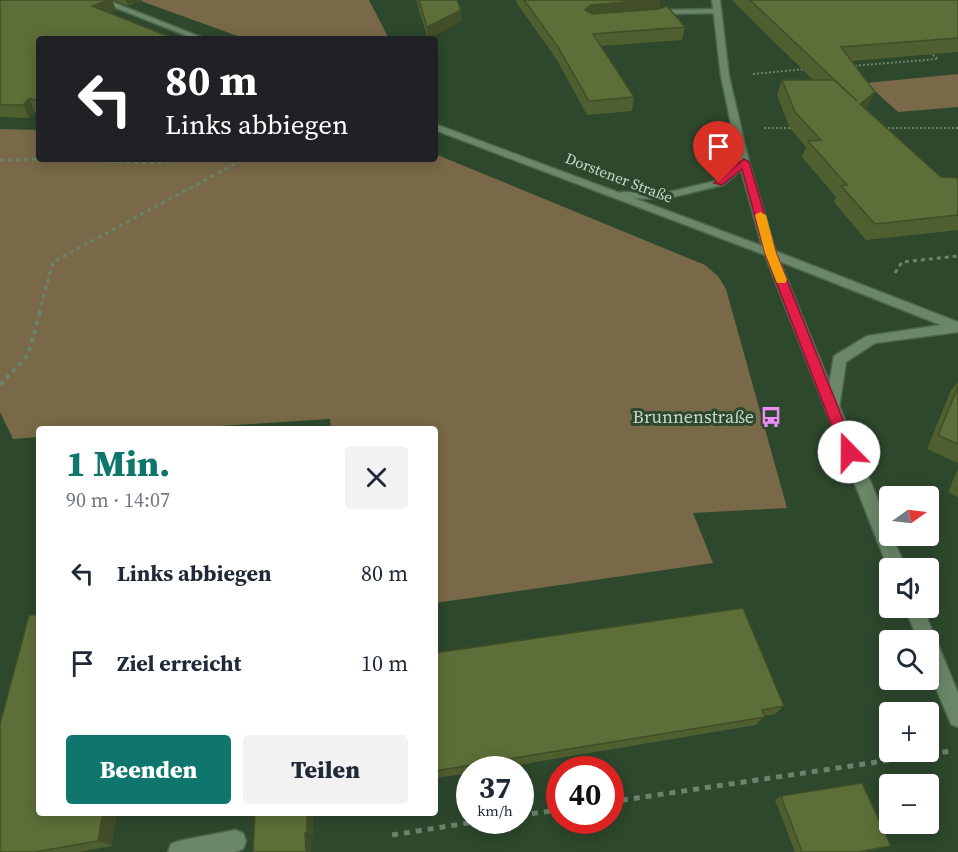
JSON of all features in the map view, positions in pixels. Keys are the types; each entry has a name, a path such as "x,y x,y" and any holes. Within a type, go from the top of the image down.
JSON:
{"street":[{"path":"100,0 194,36"},
{"path":"716,0 725,76 744,162 770,253 893,558"},
{"path":"646,18 657,17 665,12 717,12"},
{"name":"Dorstener Straße","path":"438,128 621,195 958,327"},
{"path":"621,195 665,196 719,183 744,162"},
{"path":"832,408 839,360 872,339 958,327"},
{"path":"939,670 958,717"},
{"path":"179,852 235,842"}],"path":[{"path":"843,66 938,59 928,52"},
{"path":"725,76 808,69"},
{"path":"737,128 795,128"},
{"path":"876,128 958,128"},
{"path":"0,160 36,159"},
{"path":"128,162 163,162"},
{"path":"0,385 28,355 53,262 238,162"},
{"path":"881,297 902,262 958,256"},
{"path":"624,800 958,750"},
{"path":"392,835 456,825"}],"shaded area":[{"path":"138,0 369,0 387,36 238,36"},
{"path":"958,74 958,107 898,112 866,83"},
{"path":"0,129 36,130 36,162 438,162 438,155 705,265 718,276 726,289 787,508 693,513 713,563 438,603 438,426 331,426 330,419 219,426 36,426 36,437 13,439 0,412"}],"building":[{"path":"0,0 109,0 92,6 167,36 36,36 36,100 29,99 23,105 0,105"},
{"path":"419,0 457,0 461,10 427,27"},
{"path":"524,0 646,0 591,5 585,10 592,14 659,9 667,6 685,27 593,34 634,97 589,101 558,47"},
{"path":"750,0 958,0 958,38 841,47 875,92 860,104 941,177 958,178 958,215 875,224 841,186 847,185 808,141 821,140 795,112 782,80 834,80 857,101"},
{"path":"958,387 958,444 938,435"},
{"path":"743,608 784,706 762,710 765,717 527,756 456,756 456,768 438,771 438,653"},
{"path":"36,614 36,816 102,816 98,841 34,852 0,852 0,724 29,615"},
{"path":"862,783 879,820 879,834 885,834 891,846 857,852 802,852 781,796"},
{"path":"255,816 307,816 306,852 253,852"}],"slow traffic":[{"path":"760,215 770,253 781,280"}],"place":[{"name":"Brunnenstraße","path":"771,417"}],"route":[{"path":"719,183 744,162 770,253 849,452"}]}
